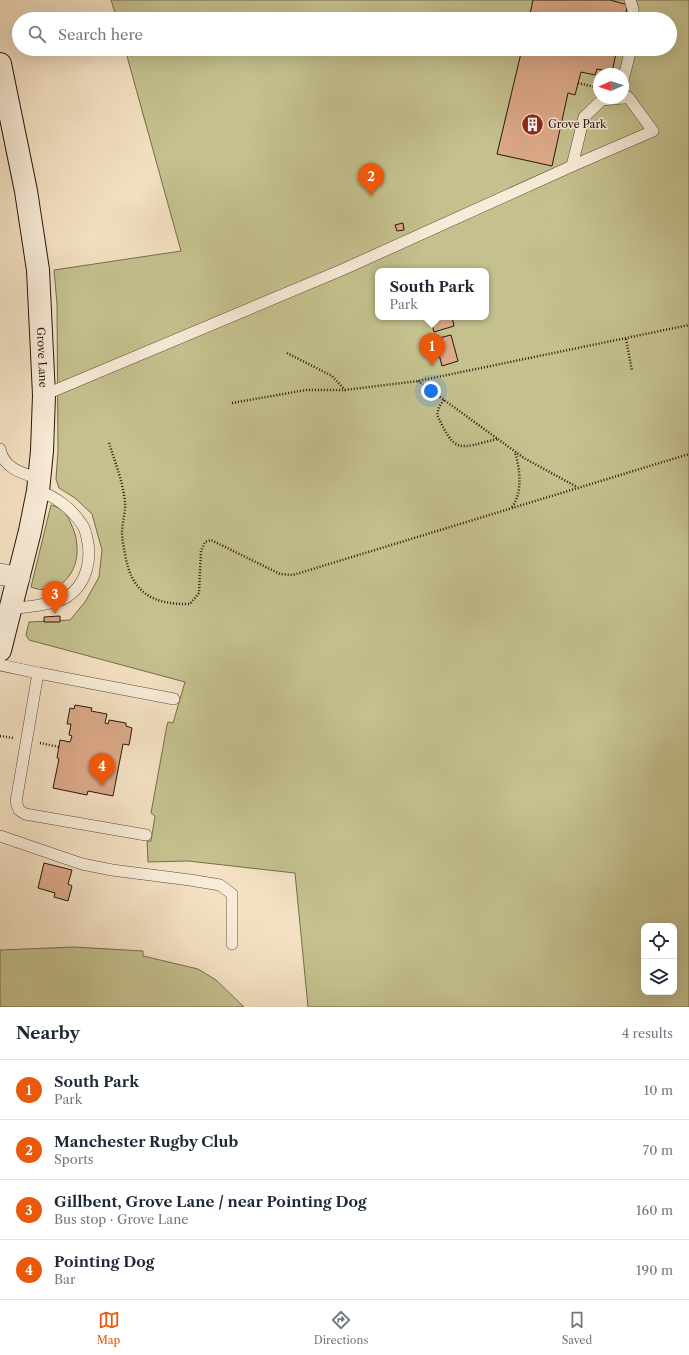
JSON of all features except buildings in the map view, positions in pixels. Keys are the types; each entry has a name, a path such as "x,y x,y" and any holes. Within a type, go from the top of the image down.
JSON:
{"main road":[{"name":"Grove Lane","path":"0,64 4,108 26,191 38,270 44,395 39,485 30,531 9,576 10,609 0,650"}],"lane":[{"path":"630,0 633,12"},
{"path":"626,68 628,56"},
{"path":"44,395 344,269 653,131 629,98"},
{"path":"572,166 584,117 598,104"},
{"path":"0,449 2,458 10,466 39,485 46,494 56,499 70,510 84,527 90,549 87,571 79,586 66,597 40,605 10,609"},
{"path":"0,665 174,699"},
{"path":"38,673 16,802 19,810 25,814 146,835"},
{"path":"0,836 82,864 220,885 232,894 232,944"}],"path":[{"path":"578,83 593,86"},
{"path":"232,403 306,390 345,390 418,381 689,325"},
{"path":"626,339 632,371"},
{"path":"287,353 332,376 345,390"},
{"path":"418,381 524,458 577,487"},
{"path":"444,400 439,407 437,415 453,443 468,447 498,439"},
{"path":"109,443 119,473 126,503 122,534 127,568 139,589 155,600 173,604 190,604 199,593 200,551 205,542 211,540 280,574 293,575 689,454"},
{"path":"512,508 516,501 519,482 517,460 514,451"}],"shaded area":[{"path":"111,0 689,0 689,1007 308,1007 295,873 188,861 148,862 147,841 151,841 155,816 151,813 167,725 168,722 173,723 185,682 29,640 26,635 29,622 70,620 85,602 99,577 102,550 92,514 75,498 59,488 56,479 58,451 57,304 54,270 181,251 127,56 677,56 677,12 115,12"},
{"path":"51,505 62,510 69,520 76,539 77,557 70,574 65,581 50,589 41,590 31,587"},
{"path":"74,947 143,951 143,956 198,969 216,980 244,1007 0,1007 0,950"}],"place":[{"name":"Grove Park","path":"533,124"},
{"name":"Manchester Rugby Club","path":"371,196"},
{"name":"South Park","path":"432,366"},
{"name":"Gillbent, Grove Lane / near Pointing Dog","path":"55,614"},
{"name":"Pointing Dog","path":"102,786"}]}
